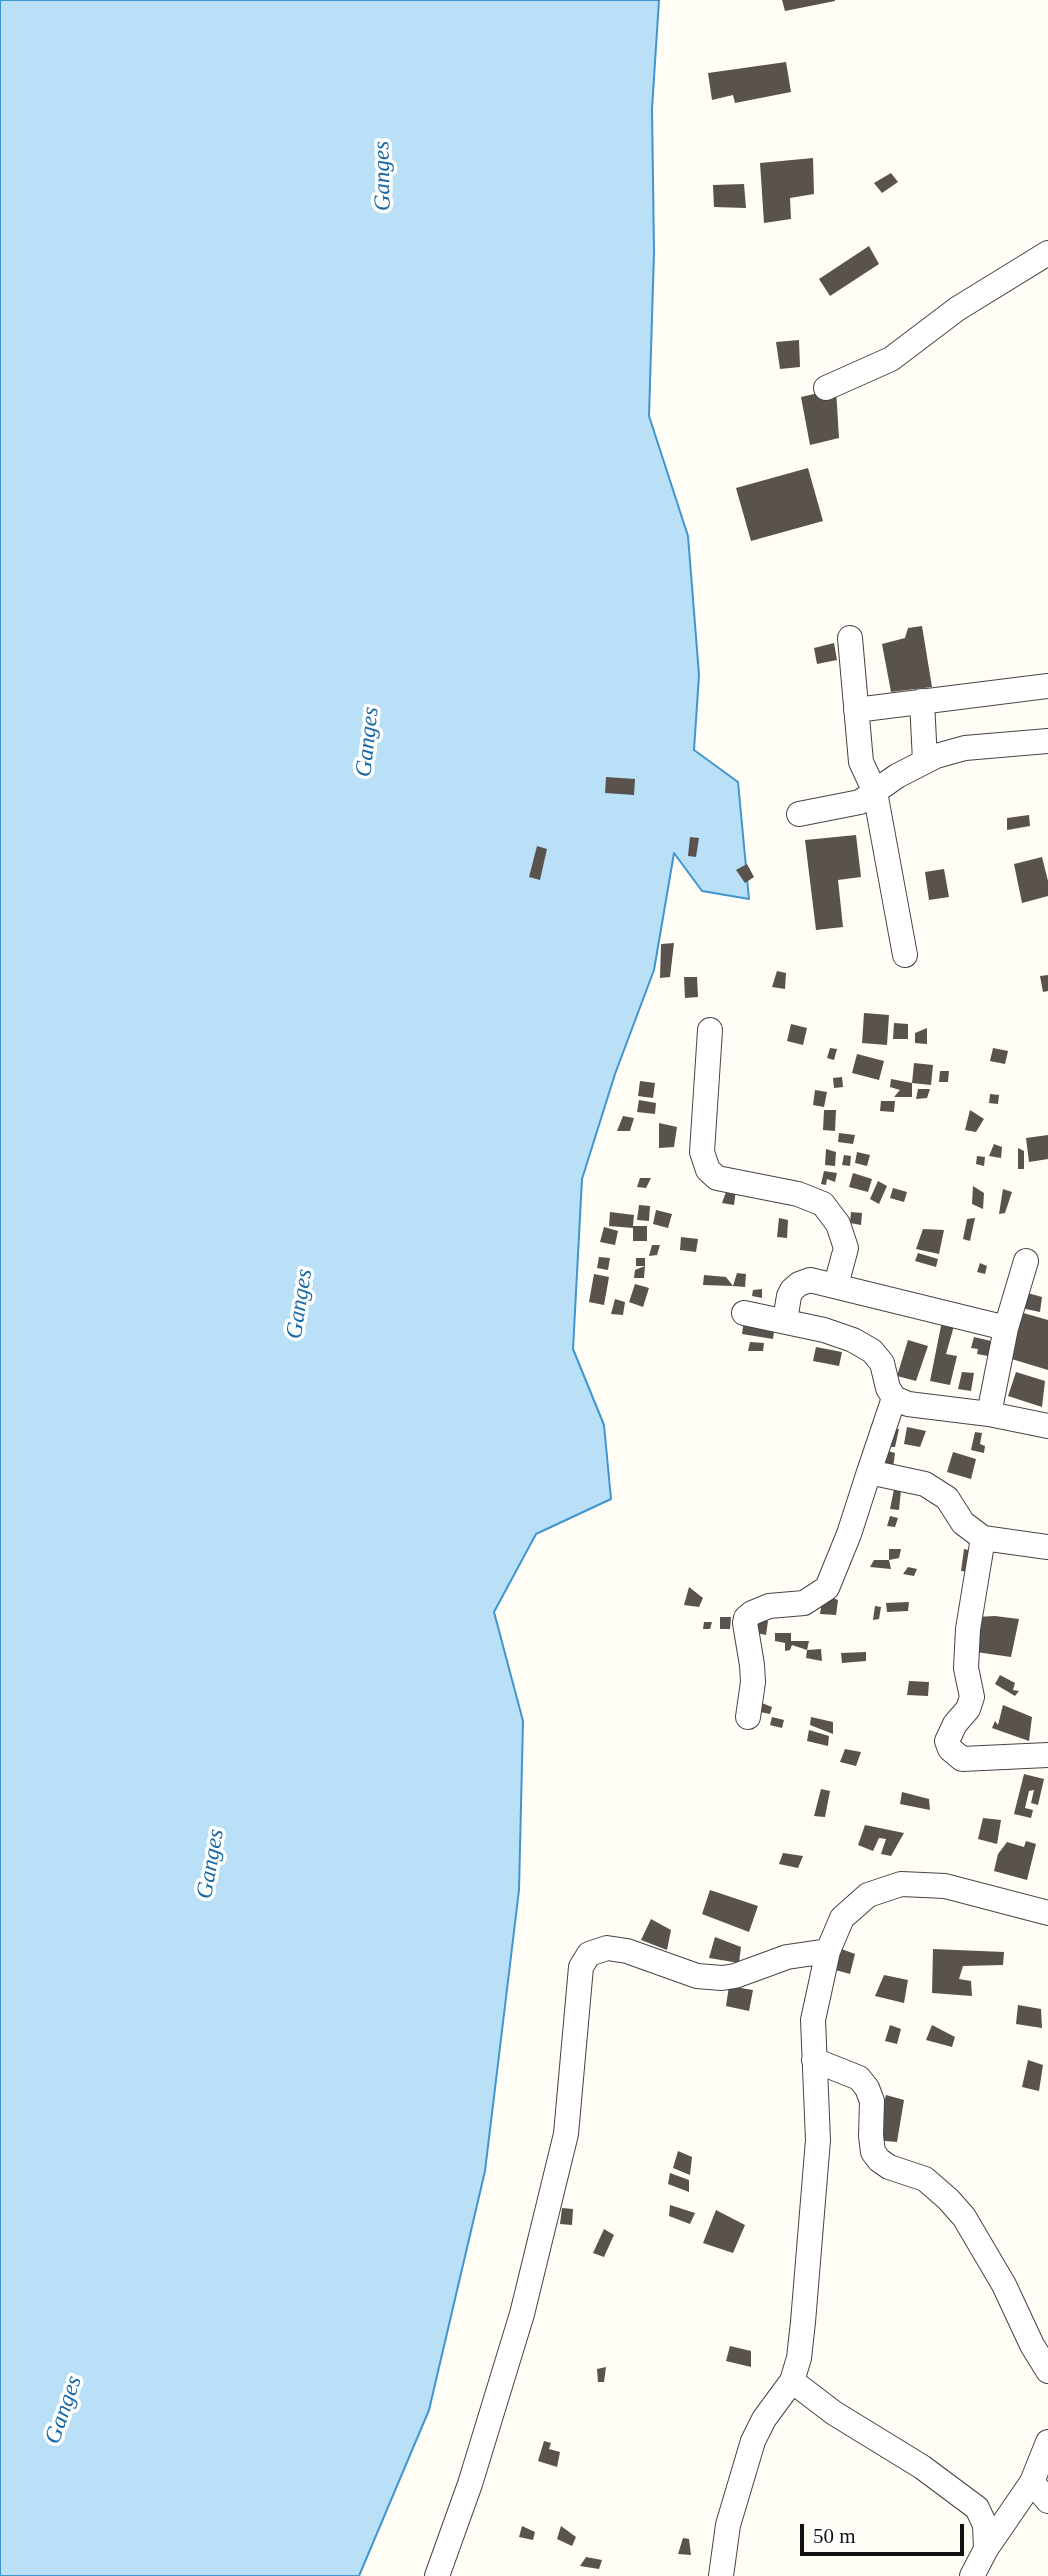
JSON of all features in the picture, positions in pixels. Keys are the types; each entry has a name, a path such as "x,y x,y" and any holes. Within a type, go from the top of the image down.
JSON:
{"street":[{"path":"826,388 891,359 957,309 1048,253"},
{"path":"850,638 861,762 874,792 905,955"},
{"path":"856,709 1048,686"},
{"path":"922,701 925,761"},
{"path":"799,814 860,802 897,776 936,756 965,748 1048,741"},
{"path":"710,1030 702,1152 708,1170 717,1178 798,1194 823,1204 838,1224 846,1248 836,1285"},
{"path":"989,1414 1006,1328 1026,1261"},
{"path":"785,1320 789,1296 799,1284 810,1280 1006,1328"},
{"path":"744,1313 785,1320 853,1340 872,1351 882,1363 888,1388 894,1398 908,1404 989,1414 1048,1426"},
{"path":"748,1717 753,1682 746,1618 752,1612 769,1606 804,1603 827,1588 849,1534 894,1398"},
{"path":"869,1472 925,1484 947,1498 963,1523 983,1538 1048,1547"},
{"path":"983,1538 966,1655 972,1697 968,1709 955,1724 947,1741 950,1749 962,1759 1048,1755"},
{"path":"720,2576 728,2525 753,2441 764,2419 792,2381 799,2358 818,2140 813,2020 828,1951 842,1918 868,1895 901,1885 945,1886 1048,1913"},
{"path":"437,2576 470,2484 522,2314 566,2134 581,1967 589,1954 607,1948 627,1951 697,1976 722,1978 787,1957 828,1951"},
{"path":"814,2060 859,2078 867,2088 872,2101 872,2144 879,2160 889,2167 925,2179 964,2217 1004,2285 1032,2345 1048,2371"},
{"path":"792,2381 834,2413 922,2468 977,2508 985,2525 986,2549"},
{"path":"972,2576 986,2549 1032,2482 1048,2442"},
{"path":"1032,2482 1048,2501"}],"water":[{"name":"Ganges","path":"0,0 659,0 652,109 654,252 649,416 688,536 699,675 694,750 738,782 749,899 702,891 674,853 654,970 615,1074 582,1179 573,1349 604,1425 611,1499 536,1534 494,1612 523,1721 519,1890 485,2171 429,2410 359,2576 0,2576"}],"building":[{"path":"782,0 835,0 835,1 785,11"},
{"path":"786,62 791,92 735,103 733,95 712,100 708,73"},
{"path":"813,158 814,194 790,198 791,219 764,223 760,163"},
{"path":"891,173 898,182 882,193 874,183"},
{"path":"744,184 746,208 714,207 713,185"},
{"path":"869,246 879,264 830,296 819,279"},
{"path":"799,340 800,367 780,369 776,342"},
{"path":"836,389 839,438 810,445 801,397"},
{"path":"808,468 823,521 751,541 736,488"},
{"path":"922,626 932,687 891,692 882,644 905,638 908,628"},
{"path":"834,643 837,660 817,664 814,648"},
{"path":"606,777 635,779 634,795 605,793"},
{"path":"1029,815 1030,826 1007,830 1007,818"},
{"path":"856,835 861,877 838,880 843,927 816,930 805,840"},
{"path":"690,837 699,838 696,857 688,856"},
{"path":"537,846 547,849 540,880 529,877"},
{"path":"1042,857 1048,881 1048,896 1022,903 1014,864"},
{"path":"747,864 754,877 745,883 736,870"},
{"path":"944,869 949,897 929,900 925,872"},
{"path":"674,943 670,977 660,978 661,944"},
{"path":"777,971 786,973 785,989 772,987"},
{"path":"1048,975 1048,991 1043,992 1040,976"},
{"path":"684,977 697,977 698,997 685,998"},
{"path":"864,1013 889,1015 887,1045 862,1043"},
{"path":"894,1023 908,1024 908,1039 893,1039"},
{"path":"791,1024 807,1028 803,1045 787,1041"},
{"path":"927,1028 927,1044 915,1043 915,1033"},
{"path":"830,1048 837,1049 834,1060 827,1058"},
{"path":"993,1048 1008,1051 1005,1064 990,1061"},
{"path":"857,1054 884,1061 879,1080 852,1073"},
{"path":"914,1063 933,1065 931,1085 912,1083"},
{"path":"940,1071 949,1071 948,1082 939,1082"},
{"path":"842,1077 843,1087 834,1088 833,1078"},
{"path":"891,1079 912,1083 912,1097 894,1097 900,1090 890,1087"},
{"path":"640,1081 655,1083 653,1098 638,1096"},
{"path":"918,1089 930,1089 927,1098 916,1099"},
{"path":"815,1090 827,1092 824,1107 813,1105"},
{"path":"990,1094 999,1095 998,1104 989,1103"},
{"path":"639,1100 656,1103 655,1114 637,1112"},
{"path":"881,1101 895,1101 894,1112 880,1111"},
{"path":"824,1110 836,1110 835,1131 823,1130"},
{"path":"970,1110 984,1119 976,1132 965,1130"},
{"path":"623,1116 634,1118 630,1131 617,1131"},
{"path":"659,1123 677,1127 674,1147 659,1148"},
{"path":"839,1133 855,1135 853,1144 838,1142"},
{"path":"1048,1135 1048,1159 1029,1162 1026,1138"},
{"path":"994,1144 1002,1147 1001,1158 989,1156"},
{"path":"1018,1148 1024,1151 1024,1169 1018,1169"},
{"path":"826,1149 836,1152 835,1166 825,1165"},
{"path":"857,1152 870,1155 867,1166 855,1163"},
{"path":"844,1155 851,1156 850,1166 842,1165"},
{"path":"977,1156 985,1157 984,1166 976,1164"},
{"path":"824,1171 837,1173 835,1182 827,1179 826,1185 821,1184"},
{"path":"853,1173 872,1179 868,1192 849,1187"},
{"path":"640,1178 651,1178 646,1188 637,1187"},
{"path":"878,1181 887,1186 879,1204 870,1199"},
{"path":"973,1186 984,1193 983,1209 972,1204"},
{"path":"893,1188 907,1192 904,1202 890,1198"},
{"path":"727,1189 736,1190 734,1205 722,1203"},
{"path":"1003,1189 1012,1192 1005,1213 999,1214"},
{"path":"639,1205 650,1206 649,1221 637,1220"},
{"path":"656,1210 672,1214 668,1228 653,1224"},
{"path":"610,1212 634,1215 633,1226 647,1226 647,1241 633,1241 633,1228 609,1226"},
{"path":"851,1212 862,1213 861,1225 850,1223"},
{"path":"779,1218 788,1220 787,1238 777,1237"},
{"path":"975,1218 970,1241 963,1239 967,1219"},
{"path":"604,1227 618,1231 615,1245 600,1242"},
{"path":"923,1229 944,1230 939,1254 916,1249"},
{"path":"681,1237 698,1239 696,1252 680,1250"},
{"path":"652,1245 660,1245 657,1255 649,1256"},
{"path":"918,1253 938,1259 936,1267 915,1261"},
{"path":"599,1257 610,1258 608,1270 597,1268"},
{"path":"636,1258 645,1258 645,1266 636,1266"},
{"path":"980,1263 987,1266 985,1274 977,1272"},
{"path":"645,1266 644,1278 634,1278 635,1270"},
{"path":"737,1273 746,1274 745,1287 733,1286"},
{"path":"594,1274 609,1277 604,1305 589,1302"},
{"path":"704,1275 726,1277 733,1286 703,1285"},
{"path":"635,1284 649,1288 643,1307 629,1302"},
{"path":"762,1289 762,1298 752,1296 753,1290"},
{"path":"1024,1292 1042,1297 1040,1312 1021,1308"},
{"path":"615,1299 625,1302 623,1315 611,1314"},
{"path":"1020,1312 1048,1320 1048,1370 1005,1357"},
{"path":"744,1320 775,1324 773,1339 742,1334"},
{"path":"942,1321 954,1326 946,1354 957,1356 950,1385 930,1381"},
{"path":"974,1337 991,1341 988,1356 977,1354 978,1349 971,1348"},
{"path":"908,1340 928,1346 916,1381 897,1376"},
{"path":"750,1342 764,1343 763,1351 748,1351"},
{"path":"816,1347 842,1352 839,1366 813,1361"},
{"path":"962,1372 974,1373 971,1391 958,1389"},
{"path":"1016,1372 1045,1381 1042,1407 1008,1396"},
{"path":"907,1427 926,1431 920,1447 904,1444"},
{"path":"889,1429 899,1429 895,1447 884,1447"},
{"path":"975,1432 982,1433 980,1444 985,1446 984,1453 971,1450"},
{"path":"881,1449 895,1453 893,1468 877,1462"},
{"path":"953,1452 976,1459 971,1479 947,1472"},
{"path":"894,1489 901,1490 899,1510 890,1509"},
{"path":"890,1516 898,1518 895,1527 887,1526"},
{"path":"889,1549 901,1549 899,1558 889,1560"},
{"path":"964,1549 973,1551 975,1572 961,1571"},
{"path":"874,1560 889,1560 891,1569 870,1567"},
{"path":"908,1567 917,1569 914,1576 903,1574"},
{"path":"689,1587 703,1598 699,1607 684,1605"},
{"path":"823,1594 838,1600 836,1615 820,1614"},
{"path":"909,1602 908,1611 887,1612 886,1603"},
{"path":"875,1606 881,1607 879,1619 873,1620"},
{"path":"720,1617 731,1617 730,1629 720,1629"},
{"path":"747,1617 768,1621 766,1635 747,1631"},
{"path":"974,1617 1019,1619 1011,1657 969,1651"},
{"path":"704,1622 712,1622 710,1629 703,1629"},
{"path":"775,1633 791,1633 791,1641 809,1641 807,1650 792,1645 790,1650 785,1651 785,1643 775,1641"},
{"path":"821,1649 822,1661 806,1658 807,1650"},
{"path":"866,1652 866,1661 842,1663 841,1653"},
{"path":"1000,1675 1015,1683 1013,1690 1019,1691 1015,1696 995,1684"},
{"path":"909,1681 929,1682 928,1696 907,1695"},
{"path":"757,1701 772,1707 770,1714 755,1711"},
{"path":"1003,1705 1032,1717 1029,1741 992,1728 995,1721 998,1725"},
{"path":"772,1717 784,1720 782,1728 770,1725"},
{"path":"811,1717 833,1722 833,1734 810,1725"},
{"path":"809,1730 829,1736 828,1746 807,1741"},
{"path":"845,1749 861,1752 856,1766 840,1762"},
{"path":"1024,1774 1044,1779 1038,1805 1031,1803 1034,1790 1029,1791 1025,1808 1033,1810 1031,1818 1014,1814"},
{"path":"821,1789 830,1791 825,1817 814,1816"},
{"path":"902,1792 929,1799 930,1810 900,1804"},
{"path":"983,1818 1001,1820 997,1844 978,1839"},
{"path":"865,1825 904,1833 891,1856 881,1854 886,1839 879,1838 873,1851 858,1845"},
{"path":"1026,1841 1036,1844 1027,1880 994,1871 998,1854 1007,1842 1024,1847"},
{"path":"783,1853 803,1856 798,1868 779,1864"},
{"path":"710,1890 758,1906 749,1932 702,1914"},
{"path":"651,1919 671,1930 667,1950 641,1940"},
{"path":"715,1937 741,1947 739,1963 709,1958"},
{"path":"836,1947 855,1954 850,1974 828,1968"},
{"path":"933,1949 1004,1952 1003,1965 963,1966 959,1979 971,1981 972,1996 932,1993"},
{"path":"884,1975 908,1980 904,2003 875,1996"},
{"path":"729,1986 753,1990 749,2011 726,2006"},
{"path":"1018,2005 1041,2009 1042,2028 1016,2024"},
{"path":"890,2025 901,2029 897,2044 885,2041"},
{"path":"932,2025 955,2037 952,2047 926,2040"},
{"path":"1028,2060 1043,2065 1039,2091 1022,2087"},
{"path":"886,2095 904,2100 897,2142 874,2140"},
{"path":"678,2151 692,2157 690,2175 673,2168"},
{"path":"670,2173 689,2180 689,2192 668,2184"},
{"path":"670,2205 695,2213 690,2224 669,2216"},
{"path":"562,2208 573,2209 572,2225 560,2224"},
{"path":"716,2210 745,2225 733,2253 703,2243"},
{"path":"604,2229 614,2235 604,2257 593,2253"},
{"path":"730,2346 751,2351 751,2367 726,2361"},
{"path":"606,2367 604,2382 598,2382 597,2369"},
{"path":"544,2441 551,2443 549,2449 560,2452 557,2467 538,2461"},
{"path":"522,2526 535,2532 533,2540 519,2537"},
{"path":"561,2526 576,2537 572,2546 557,2539"},
{"path":"683,2538 689,2539 691,2555 678,2554"},
{"path":"586,2557 602,2560 599,2569 580,2566"}]}
